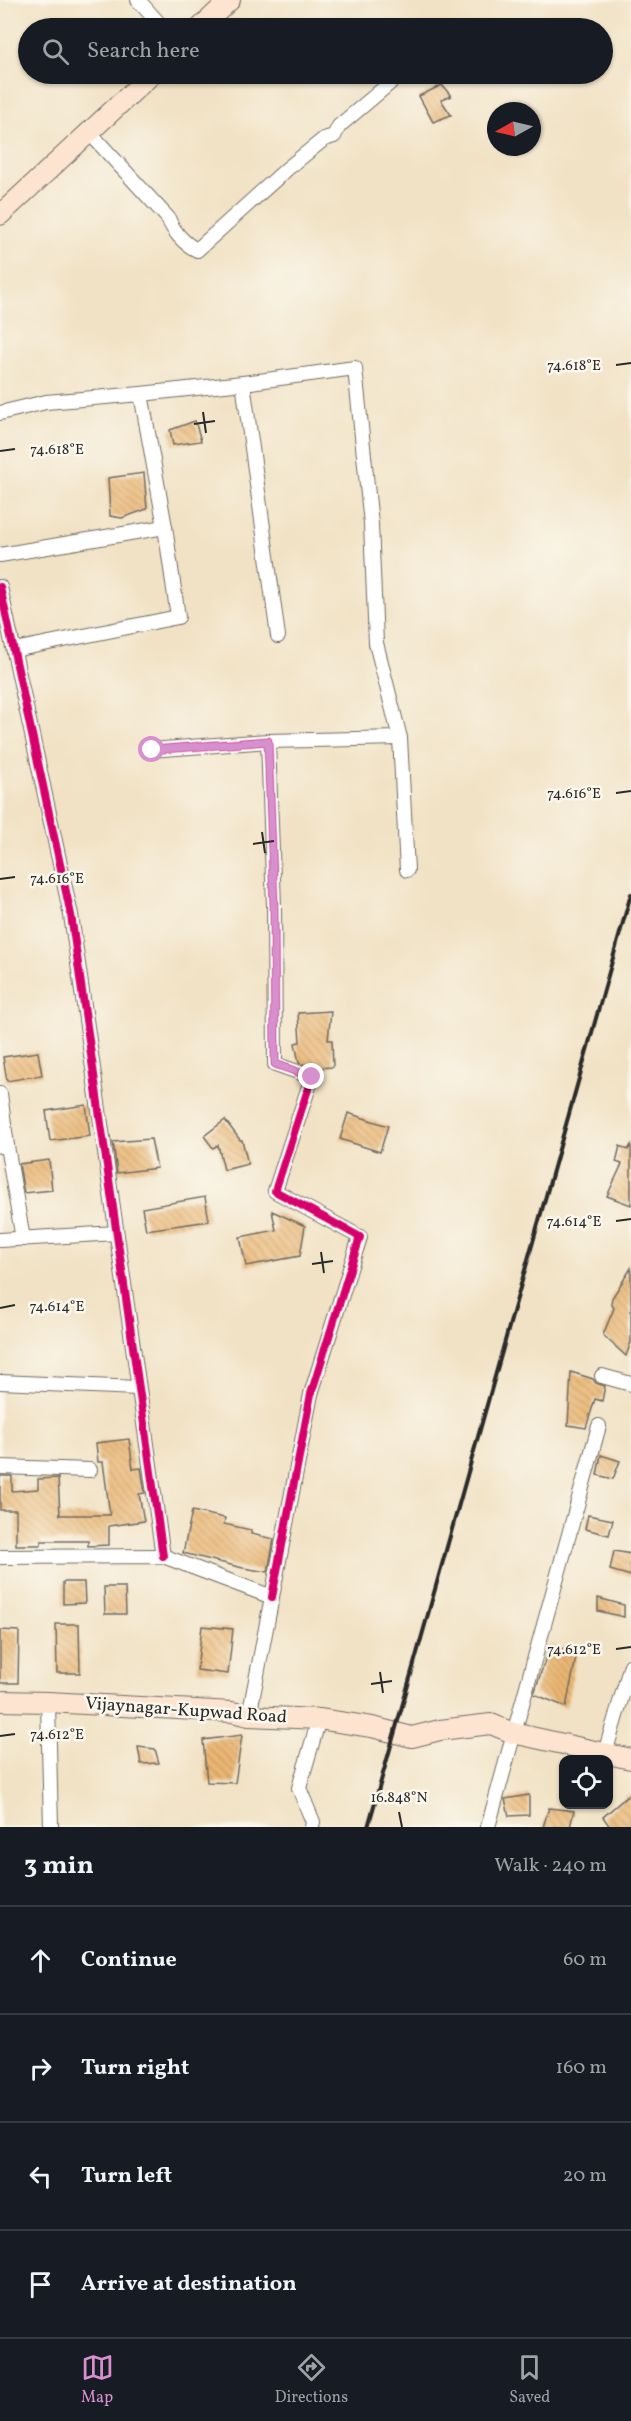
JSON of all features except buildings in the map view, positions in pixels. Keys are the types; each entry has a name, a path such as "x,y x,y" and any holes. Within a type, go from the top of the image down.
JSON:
{"street":[{"path":"138,0 154,18"},
{"path":"211,18 230,0"},
{"path":"0,215 141,84"},
{"path":"89,132 168,218 172,228 190,247 197,250 297,160 324,139 334,136 339,126 390,84"},
{"path":"0,412 46,402 243,383 355,368 371,524 376,643 400,738 407,870"},
{"path":"243,383 278,636"},
{"path":"14,650 178,617 165,527 141,394"},
{"path":"0,555 165,527"},
{"path":"0,587 71,915 162,1556"},
{"path":"152,750 268,741 400,738"},
{"path":"249,1716 311,1394 360,1237 275,1191 312,1077 275,1064 274,906 268,741"},
{"path":"0,1094 4,1146 23,1239"},
{"path":"0,1240 116,1233"},
{"path":"602,1376 631,1384"},
{"path":"0,1382 138,1388"},
{"path":"488,1827 599,1426"},
{"path":"0,1467 90,1470"},
{"path":"0,1557 162,1556 272,1597"},
{"path":"605,1753 631,1665"},
{"name":"Vijaynagar-Kupwad Road","path":"0,1701 48,1701 319,1719 372,1727 412,1737 440,1730 491,1725 513,1733"},
{"path":"48,1701 51,1827"},
{"path":"312,1827 313,1822 299,1788 319,1719"},
{"path":"513,1733 631,1759"}],"railway":[{"path":"368,1827 631,894"}],"cycle path":[{"path":"0,587 71,915 163,1556"},
{"path":"151,750 268,741 274,906 275,1064 312,1077 275,1191 360,1237 311,1394 272,1597"}],"route":[{"path":"152,750 268,741 274,906 275,1064 312,1077"}]}
